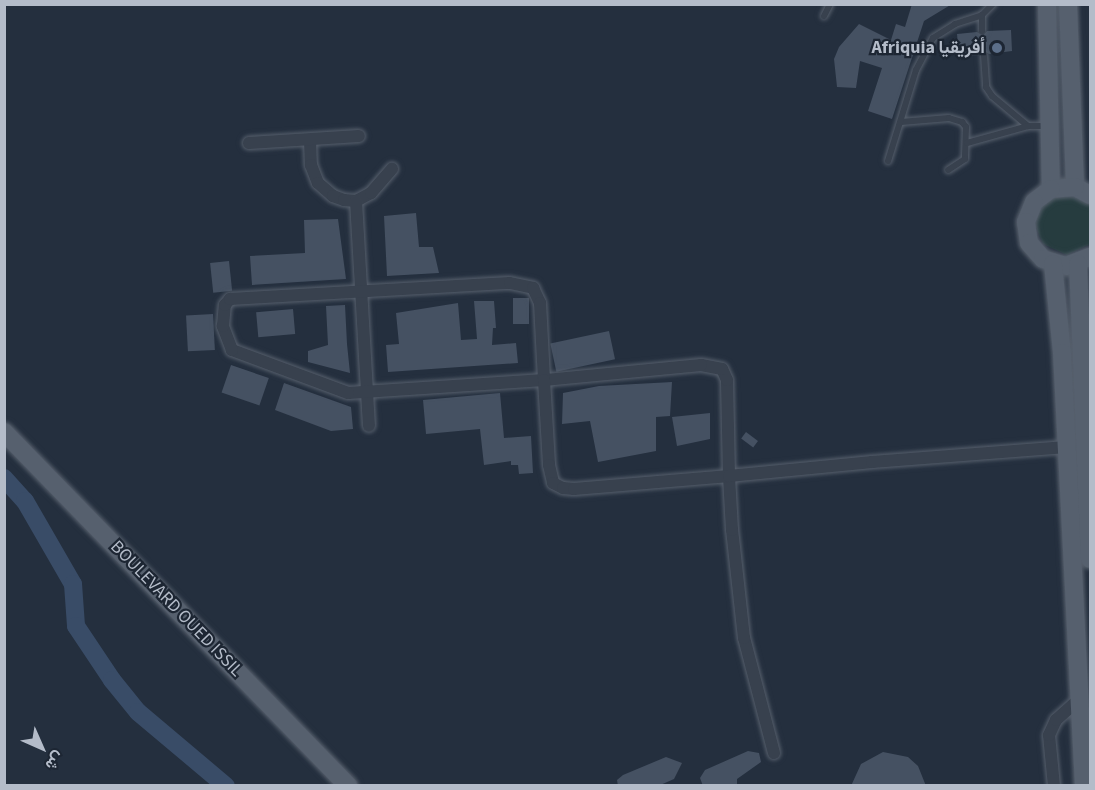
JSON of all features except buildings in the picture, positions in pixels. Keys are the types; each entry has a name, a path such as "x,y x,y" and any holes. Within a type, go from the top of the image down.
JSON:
{"main road":[{"path":"1047,4 1051,189"},
{"path":"1068,4 1083,191 1051,189 1034,202 1026,222 1029,243 1053,264 1066,447 1084,786"},
{"path":"1053,264 1084,260 1090,559"},
{"name":"BOULEVARD OUED ISSIL","path":"4,432 348,786"}],"street":[{"path":"249,143 359,136"},
{"path":"310,140 311,165 318,183 333,196 356,201 380,187 392,169"},
{"path":"356,201 363,290 369,426"},
{"path":"774,753 744,638 729,476 727,380 718,366 701,365 544,380 368,392 333,390 240,354 227,345 223,326 225,305 236,296 529,285 538,293 540,303 544,380 549,465 553,483 558,487 729,476 1066,447"},
{"path":"1054,786 1049,735 1056,720 1078,700"}],"lane":[{"path":"824,16 830,4"},
{"path":"888,160 916,70 933,38 955,24 982,15 993,4"},
{"path":"982,15 982,31"},
{"path":"984,55 986,87 999,103 1028,126"},
{"path":"901,122 956,119 966,126 965,159 948,170"},
{"path":"967,143 1028,126 1051,126"}],"green space":[{"path":"1067,190 1090,203 1090,244 1067,255 1043,244 1033,220 1038,205"}],"waterway":[{"path":"4,478 25,501 73,584 76,626 112,680 138,712 226,786"}],"place":[{"name":"Afriquia أفريقيا","path":"997,48"}]}
